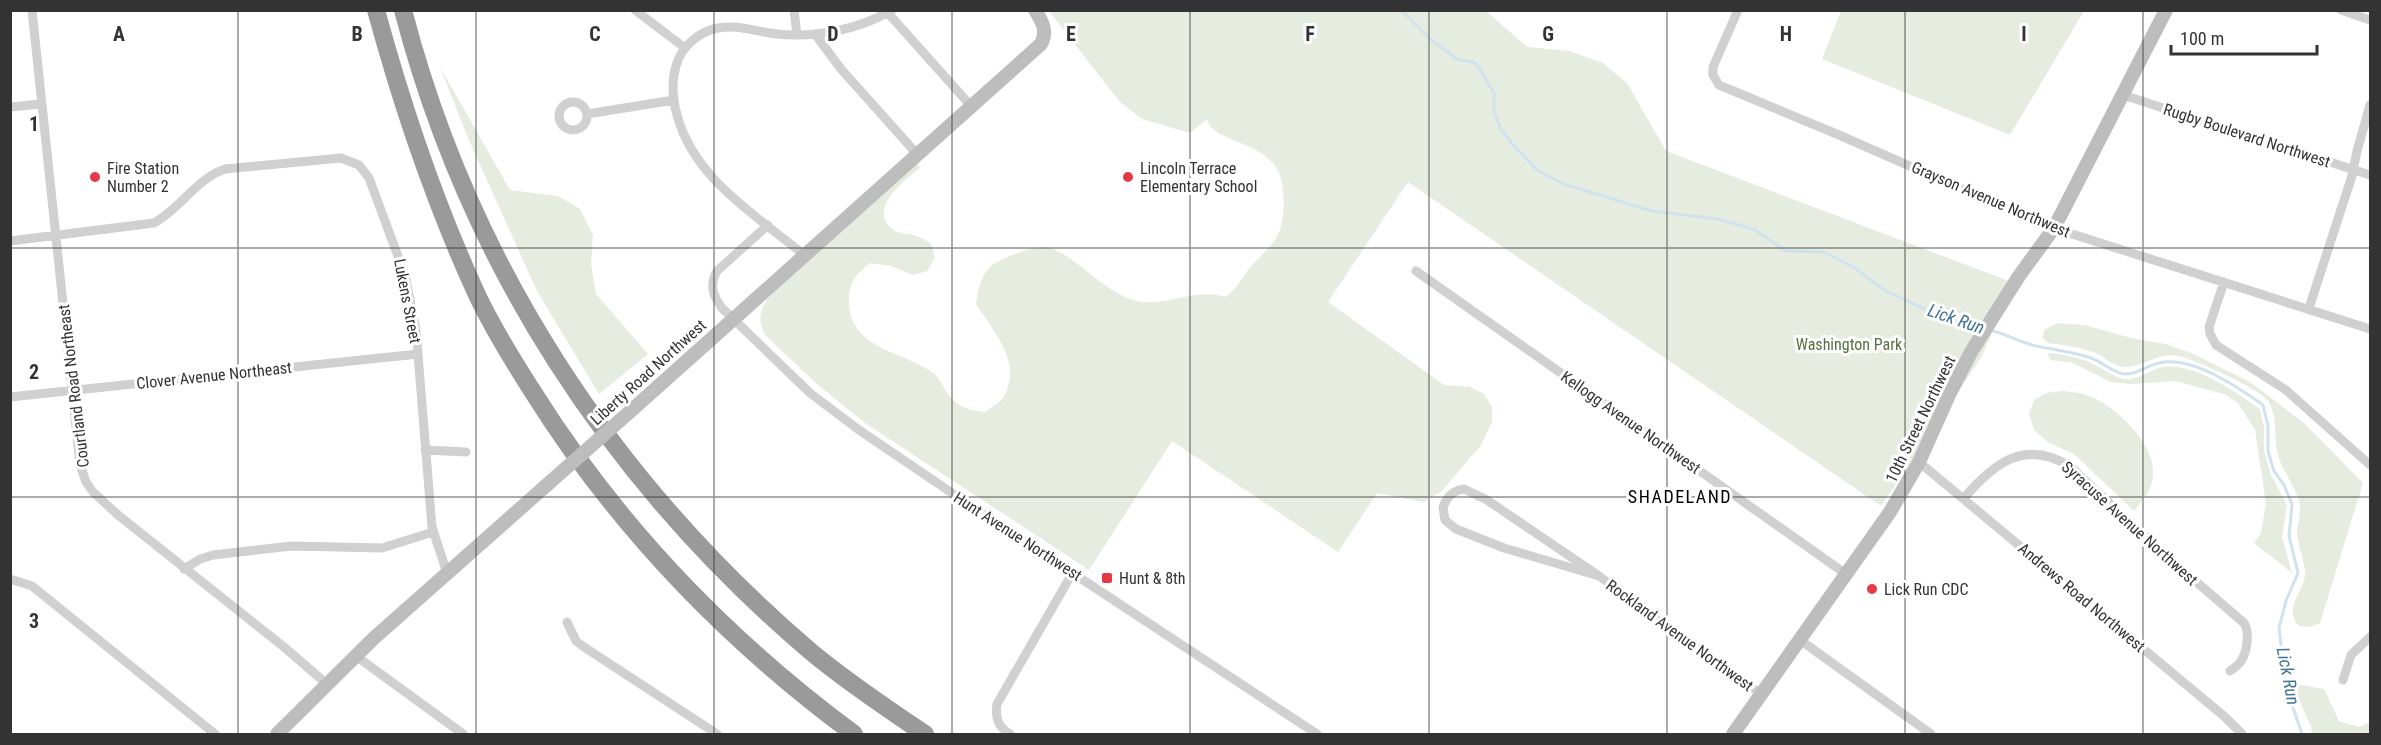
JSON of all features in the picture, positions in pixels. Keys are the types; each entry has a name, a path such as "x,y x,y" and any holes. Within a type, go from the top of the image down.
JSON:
{"highway":[{"path":"376,10 412,132 454,240 479,298 542,407 609,500 681,582 758,657 854,735"},
{"path":"403,10 420,70 445,140 482,231 542,339 587,409 654,495 729,577 818,657 925,735"}],"street":[{"name":"Courtland Road Northeast","path":"32,10 80,465 86,482 93,492 118,515 284,647 328,685"},
{"path":"635,10 685,48"},
{"path":"794,10 797,35"},
{"name":"Liberty Road Northwest","path":"277,735 356,656 447,573 1041,44 1044,38 1044,27 1035,10"},
{"name":"Grayson Avenue Northwest","path":"1738,10 1713,71 1714,80 1719,85 2054,228 2370,329"},
{"name":"10th Street Northwest","path":"1735,734 1890,512 1920,462 1950,393 1971,352 2019,276 2054,228 2166,10"},
{"path":"2341,10 2370,20"},
{"path":"804,255 716,182 697,160 680,127 674,100 675,68 685,48 700,35 726,27 797,35 815,34 854,26 890,12 971,106"},
{"path":"815,34 841,69 917,154"},
{"name":"Rugby Boulevard Northwest","path":"2123,95 2370,175"},
{"path":"587,114 674,100"},
{"path":"10,107 41,104"},
{"path":"2309,308 2353,169 2370,105"},
{"name":"Lukens Street","path":"55,237 154,223 163,218 208,177 225,169 341,158 356,164 369,178 398,252 411,300 418,354 433,532 447,573"},
{"name":"Hunt Avenue Northwest","path":"768,225 721,267 713,277 713,291 717,300 734,318 810,393 957,497 1317,735"},
{"path":"10,241 55,237"},
{"name":"Kellogg Avenue Northwest","path":"1416,271 1846,574"},
{"path":"2224,282 2209,327 2216,345 2286,390 2370,465"},
{"name":"Clover Avenue Northeast","path":"10,397 418,354"},
{"path":"426,450 466,452"},
{"name":"Syracuse Avenue Northwest","path":"1964,498 1985,474 2008,459 2021,455 2040,455 2058,459 2071,467 2156,547 2244,623 2248,633 2243,657 2241,662 2230,671"},
{"name":"Andrews Road Northwest","path":"1920,462 2225,717 2242,735"},
{"name":"Rockland Avenue Northwest","path":"1599,576 1504,548 1456,530 1445,520 1443,514 1445,500 1457,490 1471,491 1599,576 1725,670 1762,694"},
{"path":"184,568 213,555 292,546 382,548 433,532"},
{"path":"1011,735 1000,727 997,720 997,704 1073,572"},
{"path":"10,579 32,586 215,735"},
{"path":"567,622 571,632 584,647 717,735"},
{"path":"2343,680 2351,656 2370,637"},
{"path":"1800,640 1931,735"},
{"path":"356,656 463,735"}],"green space":[{"name":"Washington Park","path":"1048,10 1486,11 1527,47 1570,51 1603,63 1627,83 1666,151 2014,283 1982,356 1881,506 1408,182 1328,302 1444,385 1470,387 1484,394 1492,407 1492,422 1481,445 1442,491 1423,502 1377,493 1338,552 1172,441 1089,570 865,423 817,384 767,337 761,322 761,313 768,298 916,162 920,168 899,186 886,203 885,220 896,231 918,236 931,243 935,258 927,271 913,275 891,266 870,263 853,281 849,305 853,320 860,332 869,340 933,373 952,399 966,408 984,412 1003,398 1009,385 1010,373 1004,349 976,304 979,287 985,274 1001,260 1030,249 1050,248 1062,253 1119,294 1144,302 1204,294 1225,297 1232,292 1273,242 1279,231 1284,205 1278,171 1261,153 1218,132 1211,127 1207,119 1190,133 1142,119 1120,102"},
{"path":"1841,10 2084,11 2010,135 1822,59"},
{"path":"440,67 510,190 558,196 580,209 593,235 591,264 596,294 648,354 599,394 537,291 468,138"},
{"path":"2058,323 2085,325 2131,338 2165,344 2189,352 2250,382 2304,423 2363,483 2320,623 2310,627 2299,626 2294,618 2294,605 2305,579 2297,536 2300,504 2279,457 2274,419 2268,401 2240,382 2179,356 2164,356 2126,367 2087,350 2048,343 2043,338 2044,330"},
{"path":"2047,354 2086,361 2124,379 2137,377 2159,368 2171,366 2184,368 2212,379 2260,409 2264,428 2264,450 2271,475 2287,505 2282,537 2292,573 2254,543 2261,533 2266,503 2255,430 2238,403 2224,394 2175,381 2131,384 2111,382 2073,363 2050,360"},
{"path":"2062,391 2083,394 2100,401 2122,417 2141,439 2152,463 2153,475 2149,490 2134,511 2074,454 2049,443 2034,430 2029,414 2034,400 2046,393"},
{"path":"2291,683 2324,689 2339,721 2359,727 2370,722 2370,734 2312,734 2311,726"}],"waterway":[{"name":"Lick Run","path":"1401,10 1430,39 1457,59 1476,63 1494,93 1494,113 1501,129 1537,170 1564,184 1652,211 1718,219 1753,229 1786,251 1824,252 1853,267 1886,291 1955,323 1982,328"},
{"name":"Lick Run","path":"1989,330 2032,345 2084,356 2124,374 2159,363 2185,364 2214,374 2263,405 2268,426 2268,451 2274,471 2284,485 2292,504 2289,536 2298,573 2286,601 2279,628 2286,687 2302,734"}],"place":[{"name":"Fire Station Number 2","path":"95,177"},
{"name":"Lincoln Terrace Elementary School","path":"1128,177"},
{"name":"Hunt & 8th","path":"1107,578"},
{"name":"Lick Run CDC","path":"1872,589"}],"district":[{"name":"SHADELAND","path":"1680,497"}]}
